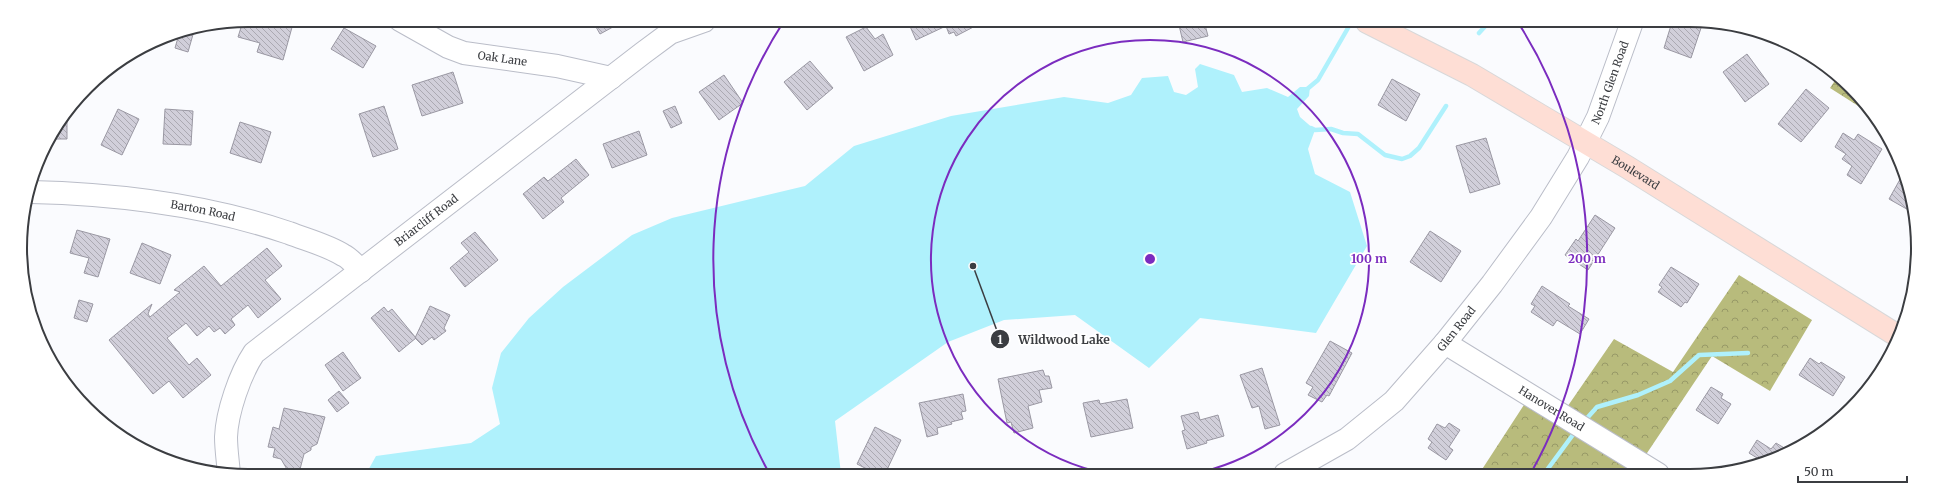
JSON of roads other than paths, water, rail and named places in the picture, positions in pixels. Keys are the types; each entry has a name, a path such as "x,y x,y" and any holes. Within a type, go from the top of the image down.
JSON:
{"main road":[{"name":"Boulevard","path":"1376,27 1472,74 1894,333"}],"street":[{"name":"Oak Lane","path":"412,27 448,47 464,53 557,66 611,78"},
{"name":"Briarcliff Road","path":"229,468 226,437 240,378 245,366 254,353 670,33 687,27"},
{"name":"North Glen Road","path":"1584,142 1598,117 1630,27"},
{"name":"Glen Road","path":"1294,469 1347,439 1372,421 1406,389 1492,284 1541,217 1578,157 1584,142"},
{"name":"Barton Road","path":"35,192 136,199 219,213 269,227 317,243 344,255 361,271"},
{"name":"Hanover Road","path":"1445,343 1650,469"}],"water":[{"path":"1200,64 1234,75 1242,92 1267,88 1288,97 1300,87 1310,87 1309,96 1297,109 1300,117 1315,130 1308,149 1315,174 1350,192 1367,246 1316,333 1200,318 1149,368 1075,315 1004,320 948,342 835,421 840,469 369,469 376,456 471,443 500,424 492,388 501,353 529,318 563,287 632,235 672,218 805,186 854,146 951,116 1064,97 1108,103 1131,95 1142,78 1168,76 1174,92 1186,95 1198,87 1195,69"}],"waterway":[{"path":"1479,33 1484,27"},
{"path":"1306,90 1318,80 1348,28"},
{"path":"1311,128 1315,130 1331,129 1343,133 1358,134 1385,155 1402,159 1410,156 1419,148 1446,106"},
{"path":"1588,417 1597,407 1638,395 1670,381 1699,355 1748,353"},
{"path":"1548,469 1572,436"}],"place":[{"name":"Wildwood Lake","path":"973,266"}]}
